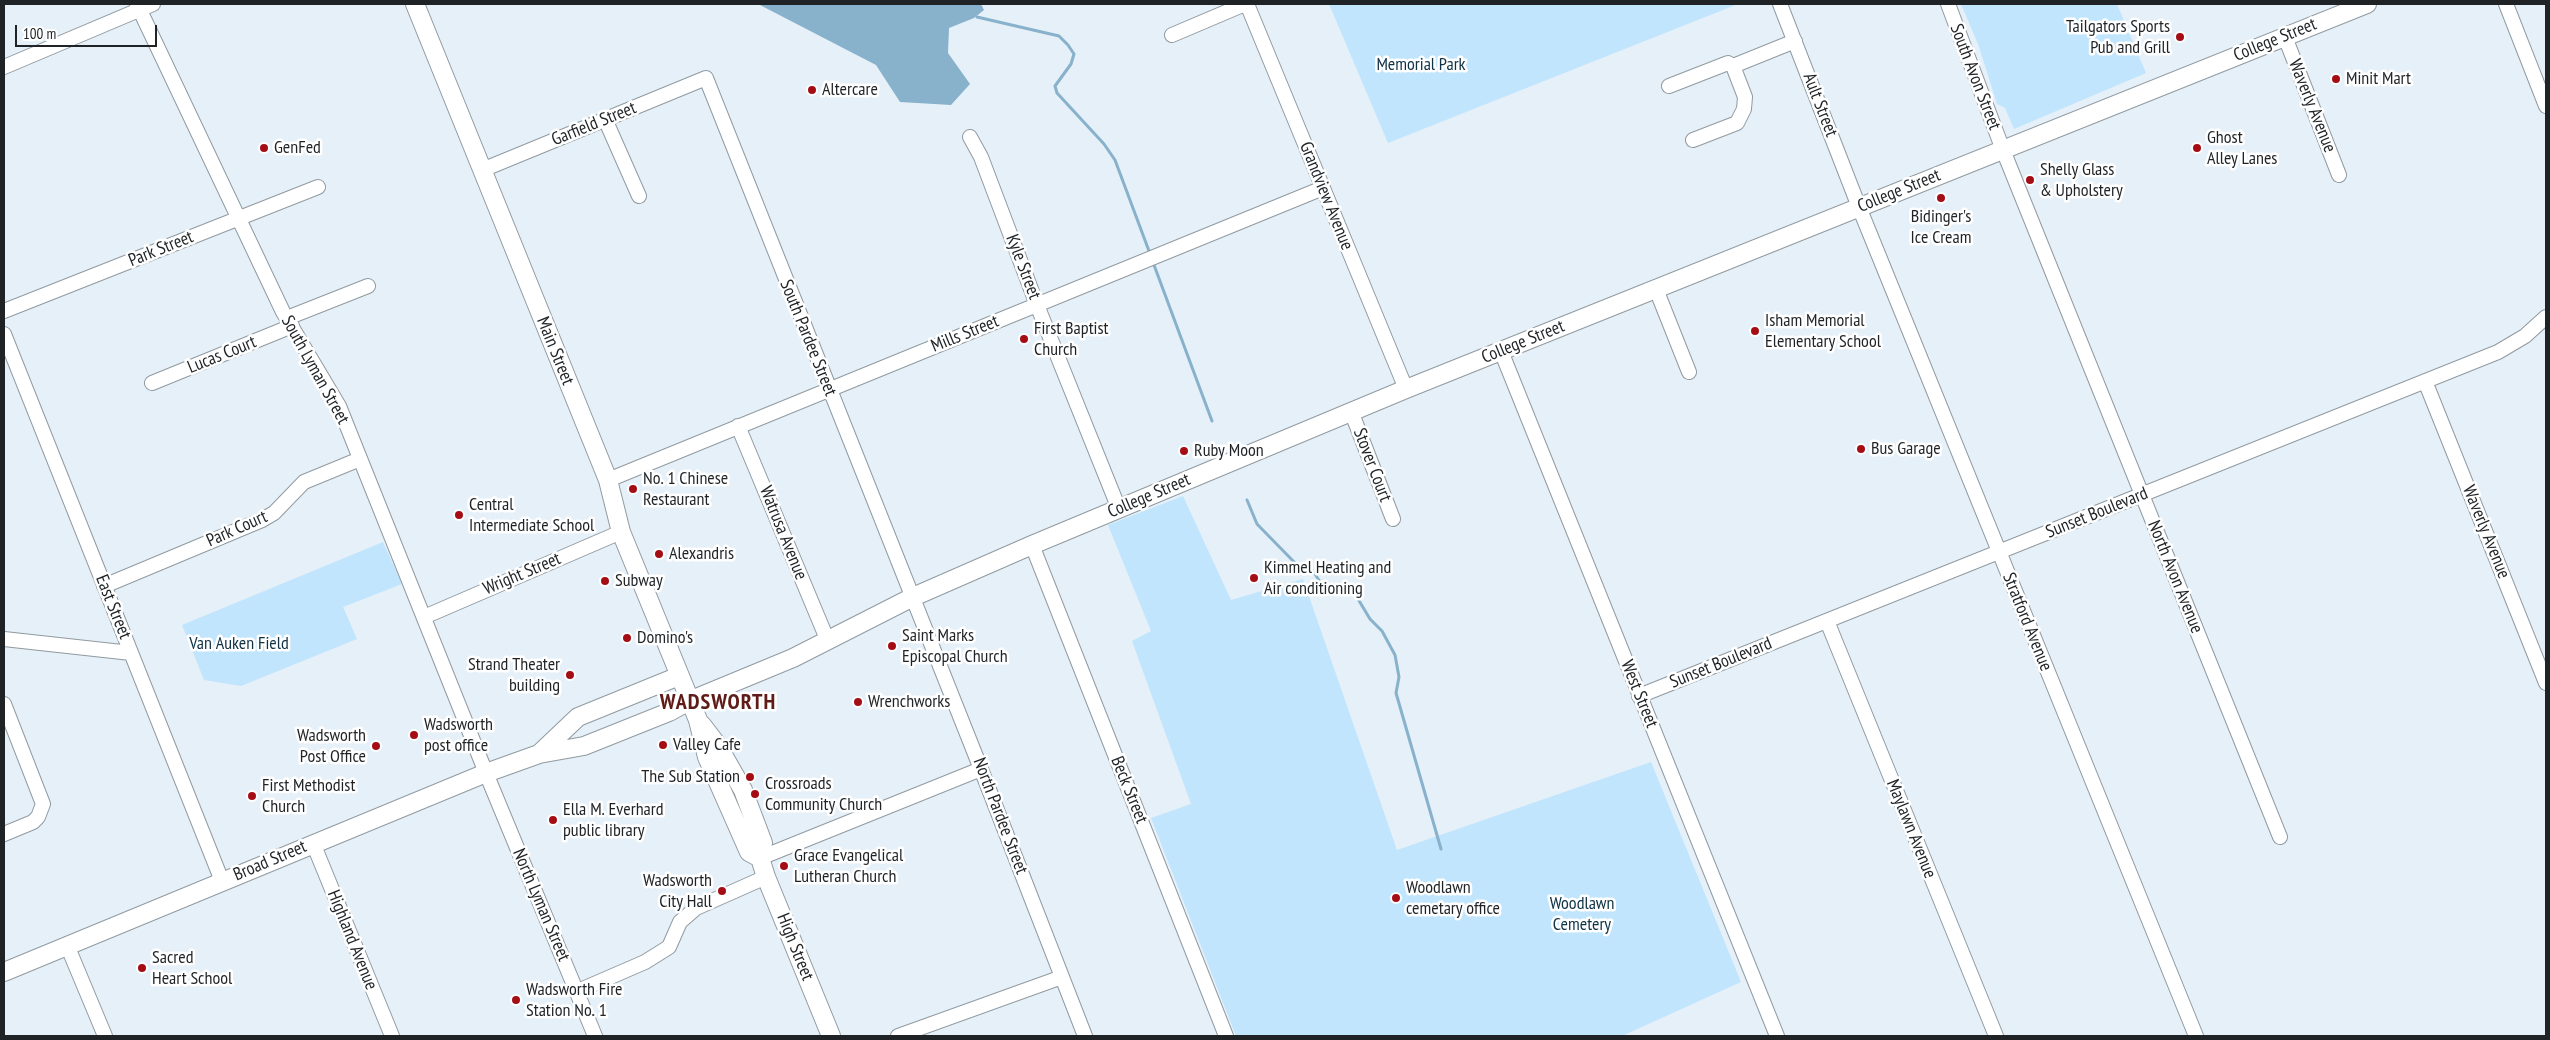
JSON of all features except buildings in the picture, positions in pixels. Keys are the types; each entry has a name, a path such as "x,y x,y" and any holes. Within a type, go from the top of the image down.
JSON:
{"main road":[{"name":"Main Street","path":"416,4 608,480 621,532 689,701"},
{"name":"College Street","path":"689,701 792,658 913,597 1351,411 2285,37 2340,9 2367,4"},
{"name":"Broad Street","path":"539,754 564,729 585,714 679,676"},
{"name":"Broad Street","path":"4,972 313,843 486,774 539,754 574,749 669,712 689,701"},
{"name":"High Street","path":"689,701 698,720 718,746 743,790 762,843 760,858 766,877 831,1036"},
{"path":"564,729 564,740 574,749"}],"street":[{"path":"4,67 138,7 153,4"},
{"path":"1172,35 1246,4"},
{"name":"Grandview Avenue","path":"1246,4 1406,389"},
{"name":"Ault Street","path":"1780,4 1859,207"},
{"name":"South Avon Street","path":"1948,4 2003,150"},
{"path":"2506,4 2546,106"},
{"name":"South Lyman Street","path":"138,7 289,322 339,406 486,774"},
{"name":"Waverly Avenue","path":"2285,37 2339,175"},
{"path":"1732,66 1795,41"},
{"path":"1669,86 1728,63 1732,66 1745,97 1744,110 1737,122 1693,140"},
{"name":"Garfield Street","path":"482,170 706,78"},
{"name":"South Pardee Street","path":"706,78 828,389 913,597"},
{"path":"605,119 639,196"},
{"name":"Kyle Street","path":"970,137 981,157 1037,305 1119,509"},
{"name":"North Avon Avenue","path":"2003,150 2280,837"},
{"name":"Park Street","path":"4,310 318,187"},
{"name":"Mills Street","path":"608,480 1323,188"},
{"name":"Stratford Avenue","path":"1859,207 2196,1036"},
{"name":"Lucas Court","path":"152,384 368,286"},
{"path":"1656,288 1689,372"},
{"name":"Sunset Boulevard","path":"1639,696 2511,346 2525,336 2546,316"},
{"name":"East Street","path":"4,334 222,881"},
{"name":"West Street","path":"1501,351 1777,1036"},
{"name":"Waverly Avenue","path":"2425,381 2546,682"},
{"name":"Stover Court","path":"1351,411 1393,519"},
{"name":"Watrusa Avenue","path":"738,426 827,639"},
{"name":"Park Court","path":"104,586 262,520 274,513 304,482 360,459"},
{"name":"Wright Street","path":"424,617 621,532"},
{"name":"Beck Street","path":"1032,545 1226,1036"},
{"name":"North Pardee Street","path":"913,597 1085,1036"},
{"name":"Maylawn Avenue","path":"1827,621 1996,1036"},
{"path":"4,639 131,654"},
{"path":"4,704 43,804 38,817 32,822 4,834"},
{"path":"760,858 981,769"},
{"name":"North Lyman Street","path":"486,774 578,991 595,1036"},
{"name":"Highland Avenue","path":"313,843 392,1036"},
{"path":"578,991 645,962 669,947 680,922 696,908 766,877"},
{"path":"67,945 105,1036"},
{"path":"898,1036 1062,977"}],"green space":[{"name":"Memorial Park","path":"1329,4 1738,4 1388,143"},
{"path":"1961,4 2117,4 2146,73 2014,129 2005,108 1997,104 1978,44"},
{"name":"Woodlawn Cemetery","path":"1183,496 1231,600 1303,579 1397,850 1651,762 1741,982 1622,1036 1236,1036 1151,818 1191,804 1132,641 1151,631 1108,525"},
{"name":"Van Auken Field","path":"383,542 402,584 343,607 357,639 241,686 204,680 182,625"}],"shaded area":[{"path":"758,4 981,4 984,10 974,18 949,28 948,53 970,84 951,105 900,102 876,65"}],"waterway":[{"path":"977,17 1059,36 1068,45 1074,54 1071,64 1055,86 1057,93 1104,144 1115,160 1149,251"},
{"path":"1154,265 1212,421"},
{"path":"1247,500 1257,524 1297,565 1313,571 1322,585 1349,584 1370,619 1382,631 1395,655 1399,677 1396,693 1441,849"}],"place":[{"name":"Tailgators Sports Pub and Grill","path":"2180,37"},
{"name":"Minit Mart","path":"2336,79"},
{"name":"Altercare","path":"812,90"},
{"name":"GenFed","path":"264,148"},
{"name":"Ghost Alley Lanes","path":"2197,148"},
{"name":"Shelly Glass & Upholstery","path":"2030,180"},
{"name":"Bidinger's Ice Cream","path":"1941,198"},
{"name":"Isham Memorial Elementary School","path":"1755,331"},
{"name":"First Baptist Church","path":"1024,339"},
{"name":"Bus Garage","path":"1861,449"},
{"name":"Ruby Moon","path":"1184,451"},
{"name":"No. 1 Chinese Restaurant","path":"633,489"},
{"name":"Central Intermediate School","path":"459,515"},
{"name":"Alexandris","path":"659,554"},
{"name":"Kimmel Heating and Air conditioning","path":"1254,578"},
{"name":"Subway","path":"605,581"},
{"name":"Domino's","path":"627,638"},
{"name":"Saint Marks Episcopal Church","path":"892,646"},
{"name":"Strand Theater building","path":"570,675"},
{"name":"Wrenchworks","path":"858,702"},
{"name":"Wadsworth post office","path":"414,735"},
{"name":"Valley Cafe","path":"663,745"},
{"name":"Wadsworth Post Office","path":"376,746"},
{"name":"The Sub Station","path":"750,777"},
{"name":"Crossroads Community Church","path":"755,794"},
{"name":"First Methodist Church","path":"252,796"},
{"name":"Ella M. Everhard public library","path":"553,820"},
{"name":"Grace Evangelical Lutheran Church","path":"784,866"},
{"name":"Wadsworth City Hall","path":"722,891"},
{"name":"Woodlawn cemetary office","path":"1396,898"},
{"name":"Sacred Heart School","path":"142,968"},
{"name":"Wadsworth Fire Station No. 1","path":"516,1000"}],"district":[{"name":"WADSWORTH","path":"718,703"}]}
